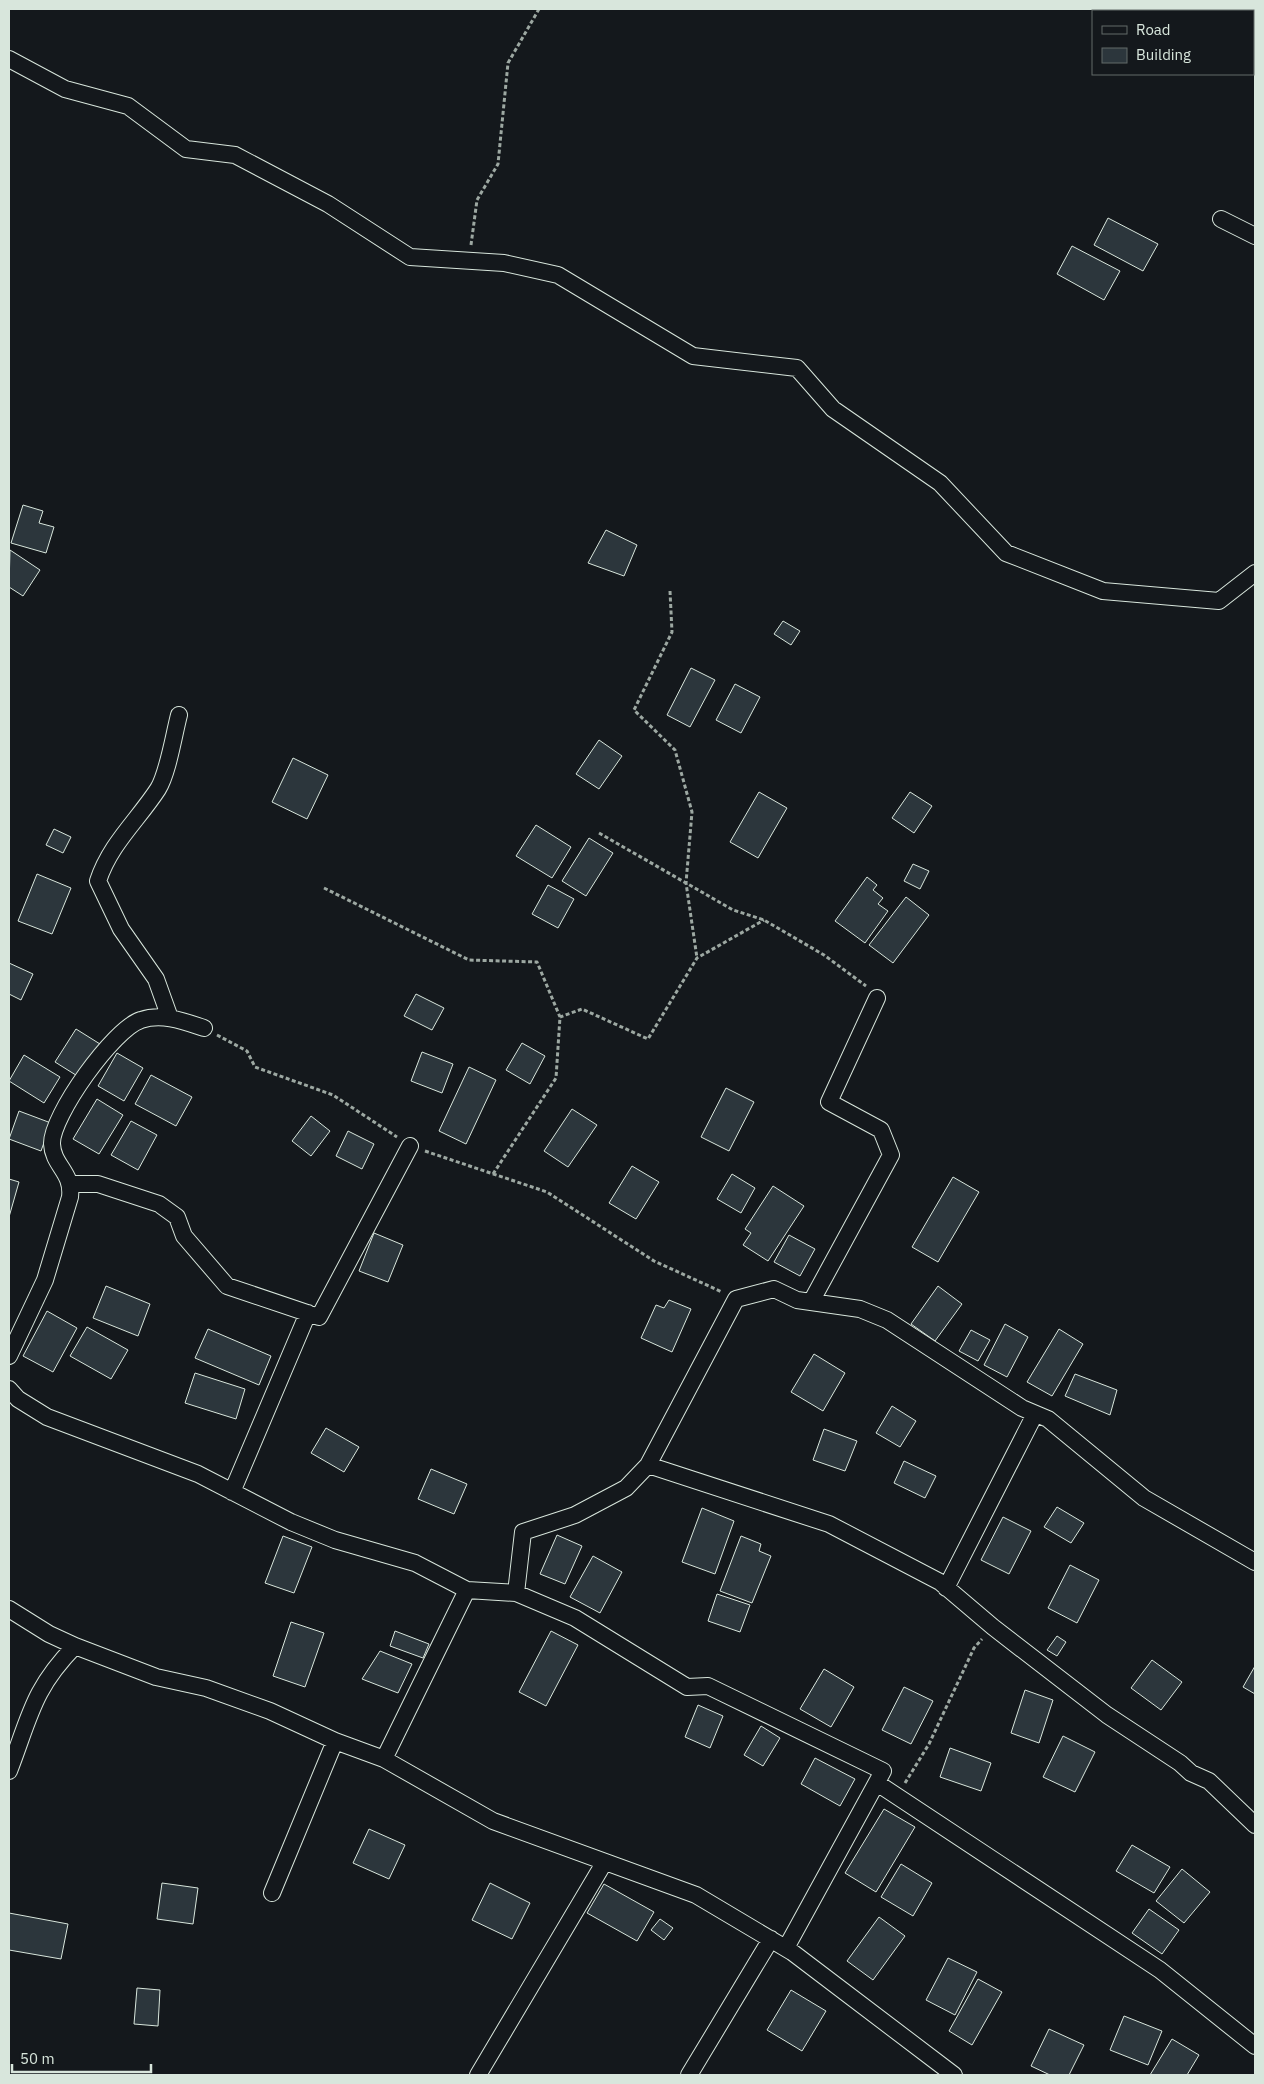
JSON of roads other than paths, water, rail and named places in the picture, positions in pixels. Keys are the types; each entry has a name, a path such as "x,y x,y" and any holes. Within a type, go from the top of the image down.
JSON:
{"street":[{"path":"9,59 65,89 128,106 186,149 235,155 328,204 410,257 504,263 558,275 693,356 798,368 833,408 940,483 1006,553 1102,591 1219,601 1255,573"},
{"path":"1221,219 1255,236"},
{"path":"170,1018 156,979 121,929 98,881 102,869 127,827 159,787 179,715"},
{"path":"810,1302 891,1156 881,1130 828,1102 877,998"},
{"path":"9,1356 45,1280 70,1197 72,1184 58,1163 52,1144 60,1115 72,1093 118,1036 138,1020 156,1016 204,1028"},
{"path":"72,1184 98,1184 159,1204 177,1217 184,1236 227,1286 319,1317 410,1146"},
{"path":"516,1593 523,1532 575,1515 626,1488 648,1465 736,1299 774,1289 796,1300 860,1310 887,1320 1022,1408 1048,1419 1144,1498 1255,1562"},
{"path":"232,1492 308,1313"},
{"path":"9,1388 18,1400 47,1417 198,1474 292,1522 335,1540 415,1563 467,1590 516,1593 575,1618 687,1687 708,1686 883,1772 786,1948"},
{"path":"946,1588 1035,1414"},
{"path":"648,1465 830,1524 940,1582 993,1627 1107,1715 1180,1763 1191,1773 1209,1781 1255,1825"},
{"path":"384,1759 467,1590"},
{"path":"9,1609 48,1634 75,1646 156,1677 206,1688 270,1711 335,1740 384,1759 493,1821 696,1895 786,1948 954,2075"},
{"path":"9,1771 31,1706 43,1683 55,1666 75,1646"},
{"path":"272,1893 335,1740"},
{"path":"877,1783 1160,1970 1255,2046"},
{"path":"478,2075 604,1863"},
{"path":"689,2075 771,1939"}]}
